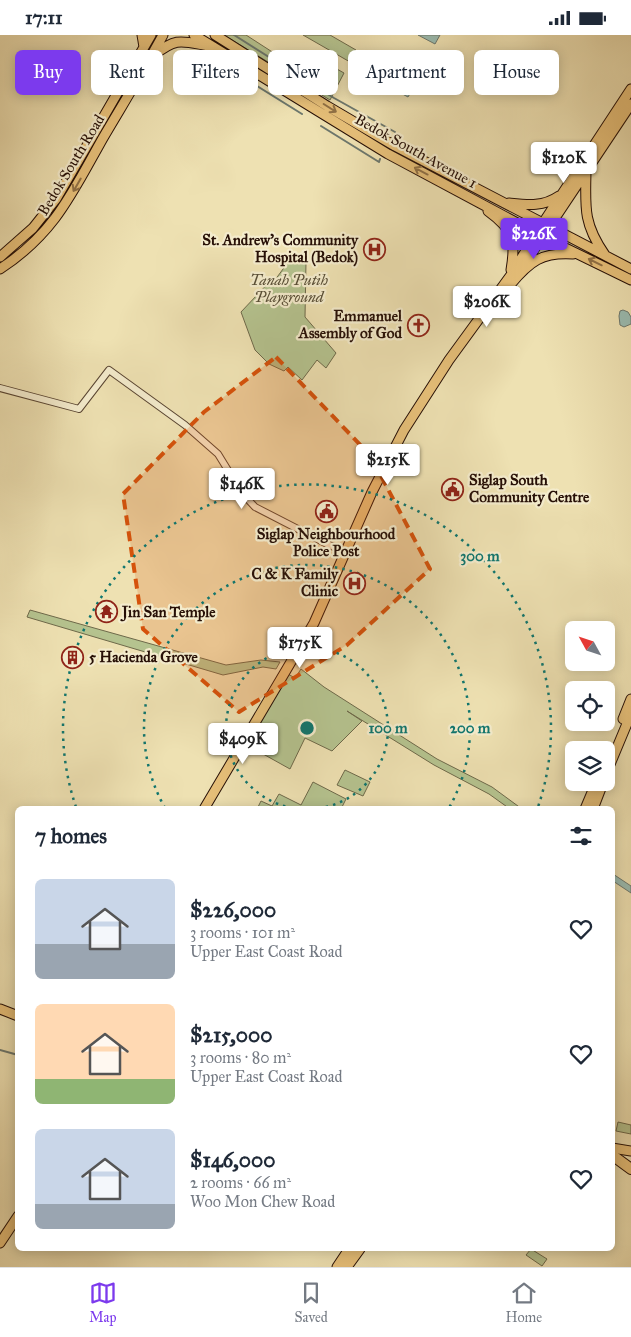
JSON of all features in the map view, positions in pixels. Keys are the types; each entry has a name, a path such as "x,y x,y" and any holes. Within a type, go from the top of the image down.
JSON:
{"highway":[{"path":"615,1157 631,1169"}],"main road":[{"path":"142,35 144,47"},
{"name":"Bedok South Road","path":"0,257 22,239 48,210 151,35"},
{"name":"Bedok South Road","path":"155,50 163,35"},
{"name":"Bedok South Avenue 1","path":"194,35 388,154 578,255 631,280"},
{"name":"Bedok South Avenue 1","path":"215,35 395,146 631,269"},
{"path":"162,50 172,43 184,42 214,47"},
{"path":"546,225 564,191 631,89"},
{"name":"Bedok South Road","path":"0,269 29,248 58,216 128,95"},
{"path":"211,806 316,629 372,492 404,430 449,360 546,225 586,173 631,104"},
{"path":"586,173 587,220 595,241 606,257"},
{"path":"502,202 541,205 551,201 564,191"},
{"path":"461,192 494,216 508,231 515,249 511,275"},
{"path":"504,293 540,234"},
{"path":"206,806 312,627 371,503 408,433 453,362 520,272 541,257 558,253 578,255"},
{"path":"613,741 631,699"},
{"path":"615,752 631,714"},
{"path":"586,806 593,791"},
{"path":"594,806 600,791"},
{"path":"0,1009 15,1015"},
{"path":"615,1148 631,1151"},
{"path":"0,1243 15,1220"},
{"path":"0,1250 15,1228"},
{"path":"336,1267 348,1251"},
{"path":"348,1267 359,1251"}],"street":[{"path":"0,388 79,409 109,370 185,425 218,454 242,493 256,507 327,545 348,553"}],"highlighted area":[{"path":"276,357 370,455 430,569 347,645 239,712 143,629 123,494 204,412"}],"green space":[{"path":"224,35 246,35 269,50 268,62 258,56 258,50 248,50"},
{"path":"303,35 330,35 356,50 348,50 348,61 338,55 338,50 329,50"},
{"path":"338,70 344,73 338,85"},
{"path":"322,95 333,95 330,100"},
{"name":"Tanah Putih Playground","path":"294,254 306,262 305,317 336,353 326,368 317,360 302,380 288,367 284,371 269,364 255,350 241,312 273,278 275,280"},
{"path":"30,610 226,665 261,660 280,662 276,669 263,667 223,675 27,617"},
{"path":"301,669 324,687 437,759 492,787 518,806 506,806 489,794 434,765 347,711 362,721 332,751 305,738 290,769 247,745 288,674 295,678"},
{"path":"345,770 370,782 363,796 337,785"},
{"path":"313,782 346,799 342,806 272,806 279,794 301,805"},
{"path":"261,801 272,806 258,806"},
{"path":"618,1122 631,1125 631,1134 616,1131"},
{"path":"529,1251 534,1251 547,1259 542,1266 526,1255"}],"water":[{"path":"418,35 440,35 435,44"},
{"path":"620,311 628,312 631,317 631,324 624,327 620,325 619,316"},
{"path":"615,875 631,886 631,893 615,882"}],"waterway":[{"path":"234,35 334,98 395,132"},
{"path":"258,87 302,114"},
{"path":"321,126 379,162 380,159"},
{"path":"0,1050 15,1054"}],"place":[{"name":"St. Andrew's Community Hospital (Bedok)","path":"374,249"},
{"name":"Emmanuel Assembly of God","path":"418,325"},
{"name":"Siglap South Community Centre","path":"453,489"},
{"name":"Siglap Neighbourhood Police Post","path":"326,511"},
{"name":"C & K Family Clinic","path":"354,583"},
{"name":"Jin San Temple","path":"106,612"},
{"name":"5 Hacienda Grove","path":"73,657"}]}
